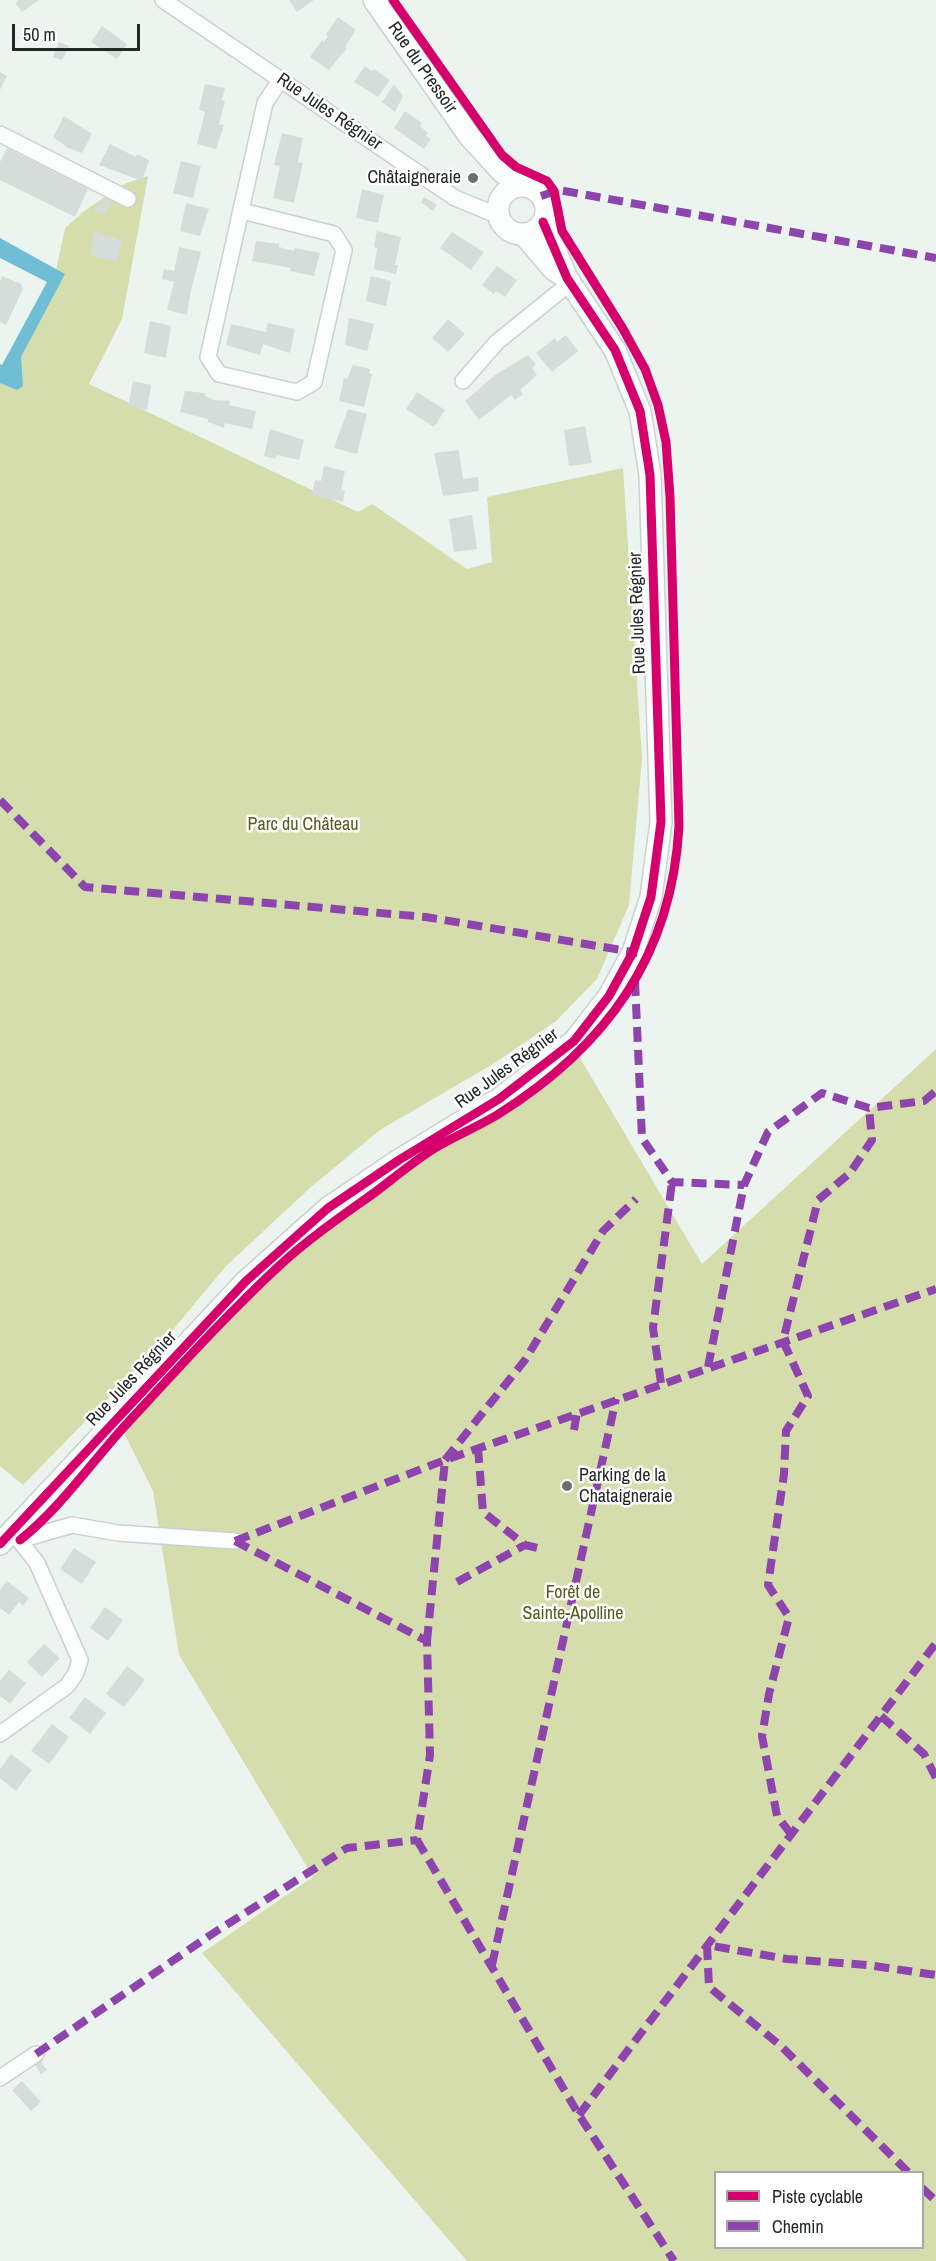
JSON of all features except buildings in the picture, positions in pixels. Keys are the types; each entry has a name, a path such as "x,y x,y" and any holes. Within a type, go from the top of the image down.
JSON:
{"street":[{"name":"Rue Jules Régnier","path":"163,0 455,198 499,209"},
{"name":"Rue du Pressoir","path":"374,0 470,137 502,171 522,186"},
{"path":"242,212 333,234 344,250 314,382 297,392 219,374 208,357 265,103 280,79"},
{"path":"0,134 128,199"},
{"name":"Rue du Pressoir","path":"470,137 475,155 499,209"},
{"path":"523,234 538,228 543,222 546,209 541,196 529,187 522,186 508,190 499,209 508,229 523,234 553,269 569,280"},
{"path":"543,222 569,280"},
{"name":"Rue Jules Régnier","path":"11,1538 246,1281 328,1208 399,1160 500,1099 574,1041 609,996 633,952 651,897 661,822 650,475 640,411 615,350 569,280"},
{"path":"463,381 497,342 569,280"},
{"path":"11,1538 72,1525 118,1533 235,1541"},
{"path":"0,1734 67,1686 76,1673 80,1660 37,1563 11,1538"},
{"path":"0,2078 36,2054"}],"green space":[{"name":"Parc du Château","path":"148,176 122,319 89,384 358,512 372,504 467,569 492,562 487,497 623,468 642,758 629,905 597,979 556,1021 493,1064 380,1130 311,1187 226,1266 161,1344 23,1485 0,1466 0,377 54,279 65,228 83,212 124,184"},
{"name":"Forêt de Sainte-Apolline","path":"567,1036 702,1264 936,1049 936,2261 467,2261 202,1953 313,1877 179,1655 153,1491 124,1433 273,1262"}],"water":[{"path":"0,238 65,274 21,357 23,386 17,390 0,383 0,364 2,365 47,282 0,258"}],"marked path":[{"path":"541,196 559,190 936,258"},
{"path":"0,800 85,887 426,917 633,952 633,957"},
{"path":"635,981 642,1138 672,1182 744,1185"},
{"path":"708,1367 744,1185 768,1132 822,1093 869,1108 924,1101 936,1091"},
{"path":"791,1834 777,1816 762,1736 769,1694 789,1617 768,1585 784,1474 786,1431 808,1396 783,1341 818,1200 850,1173 872,1140 869,1108"},
{"path":"661,1383 653,1328 672,1182"},
{"path":"445,1460 525,1360 603,1231 636,1199"},
{"path":"235,1541 445,1460 936,1289"},
{"path":"492,1965 616,1399"},
{"path":"574,1430 577,1413"},
{"path":"478,1448 483,1512 525,1545 538,1548"},
{"path":"427,1641 445,1460"},
{"path":"235,1541 427,1641 430,1755 417,1840"},
{"path":"457,1582 525,1545"},
{"path":"579,2115 936,1643"},
{"path":"881,1716 924,1754 936,1778"},
{"path":"417,1840 579,2115 674,2261"},
{"path":"36,2054 209,1936 347,1848 417,1840"},
{"path":"907,2171 781,2046 709,1987 707,1945 787,1959 867,1965 936,1975"},
{"path":"924,2190 936,2201"}],"cycle path":[{"path":"20,1540 61,1501 122,1429 199,1346 290,1256 419,1158 497,1115 536,1088 601,1028 626,994 647,957 663,916 674,873 679,826 670,497 666,442 658,405 645,369 623,329 562,231 554,191 547,181 516,167 502,155 393,0"},
{"path":"0,1544 246,1281 328,1208 399,1160 499,1099 574,1041 609,996 633,952 651,897 661,822 650,475 640,411 615,350 567,278 543,222"}],"place":[{"name":"Châtaigneraie","path":"473,178"},
{"name":"Parking de la Chataigneraie","path":"567,1486"}]}
